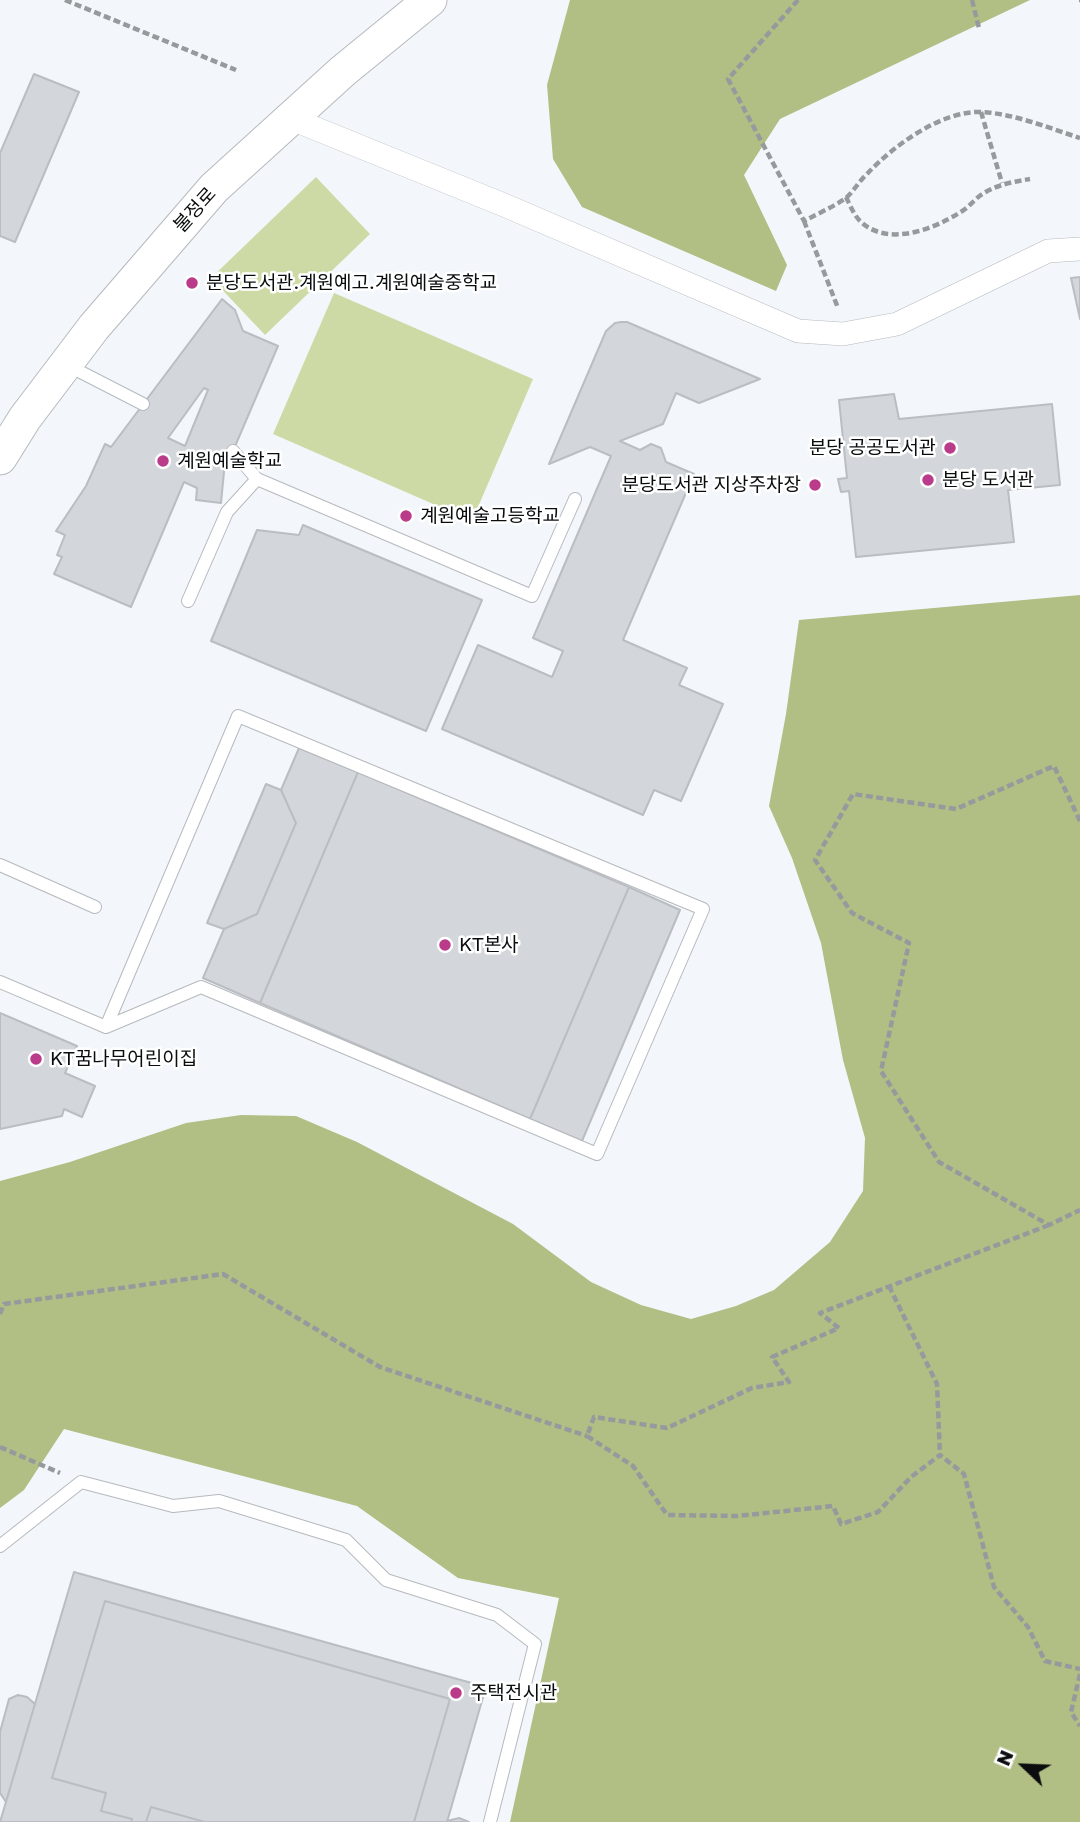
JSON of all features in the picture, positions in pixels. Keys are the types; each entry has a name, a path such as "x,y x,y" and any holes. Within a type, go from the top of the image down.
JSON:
{"main road":[{"name":"불정로","path":"0,458 25,418 102,318 214,188 343,71 430,0"}],"street":[{"path":"292,119 504,205 798,331 843,334 897,324 944,292 1048,251 1080,249"}],"lane":[{"path":"67,365 143,404"},
{"path":"233,451 257,479 532,596 575,499"},
{"path":"188,600 227,512 257,479"},
{"path":"0,982 106,1027 201,987 597,1154 703,909 238,716 106,1027"},
{"path":"0,865 95,906"},
{"path":"0,1546 81,1482 173,1506 219,1501 346,1540 386,1580 497,1615 535,1644 490,1822"}],"path":[{"path":"65,0 236,70"},
{"path":"798,0 729,79 804,221 838,308"},
{"path":"972,0 979,28"},
{"path":"804,221 846,197 892,150 920,131 950,117 981,112 1032,122 1080,138"},
{"path":"981,112 1002,183"},
{"path":"846,197 857,219 868,228 880,233 897,234 938,225 962,212 981,194 1002,183 1030,179"},
{"path":"1049,1225 939,1162 881,1071 909,943 852,913 815,860 853,794 956,809 1054,766 1080,821"},
{"path":"587,1436 594,1417 667,1428 752,1388 789,1382 772,1357 838,1328 820,1313 1049,1225 1080,1210"},
{"path":"0,1314 2,1304 223,1274 380,1367 587,1436 633,1466 667,1515 737,1516 833,1506 841,1524 878,1512 911,1477 940,1455"},
{"path":"889,1286 937,1384 940,1455 964,1474 994,1587 1028,1627 1045,1661 1080,1671 1071,1712 1080,1726"},
{"path":"0,1447 81,1482"}],"green space":[{"path":"570,0 1030,0 780,119 744,175 787,265 776,291 582,207 553,159 547,85"},
{"path":"316,177 370,234 265,335 211,278"},
{"path":"334,293 533,379 472,521 273,434"},
{"path":"1080,595 1080,1822 510,1822 559,1598 458,1578 357,1506 64,1429 24,1490 0,1508 0,1181 70,1162 186,1123 241,1115 296,1116 357,1142 513,1224 591,1282 641,1305 691,1319 736,1306 774,1290 830,1242 863,1191 865,1138 843,1060 821,943 792,858 769,806 786,714 799,620"}],"building":[{"path":"34,74 79,92 15,242 0,236 0,153"},
{"path":"1080,277 1080,319 1071,278"},
{"name":"계원예술학교","path":"222,299 235,310 243,331 278,346 224,472 221,503 196,500 197,488 184,482 131,607 54,574 62,557 57,555 65,535 56,531 86,486 105,444 111,447","holes":["204,388 208,390 185,446 168,438"]},
{"path":"627,322 760,379 699,403 676,393 663,424 620,441 640,450 651,444 661,448 666,462 694,474 623,640 687,668 679,685 723,704 681,801 654,790 643,815 442,729 478,645 552,677 563,651 533,638 611,456 590,447 549,464 606,331 615,323"},
{"name":"분당 공공도서관","path":"894,394 899,419 1052,404 1060,485 1008,490 1014,542 856,557 849,491 841,492 838,479 847,478 839,400"},
{"path":"303,525 482,600 426,731 211,641 257,530 299,535"},
{"path":"299,748 358,772 260,1003 203,978 224,929 257,914 296,823 281,790"},
{"name":"KT본사","path":"358,772 629,887 530,1119 260,1003"},
{"path":"266,784 281,790 296,823 257,914 224,929 207,923"},
{"path":"629,887 680,910 582,1141 530,1119"},
{"name":"KT꿈나무어린이집","path":"0,1013 77,1046 65,1073 95,1086 82,1117 64,1109 62,1116 0,1129"},
{"name":"주택전시관","path":"74,1572 486,1687 447,1822 414,1822 450,1699 105,1601 52,1778 106,1793 101,1811 132,1819 131,1822 0,1822"},
{"path":"105,1601 450,1699 414,1822 205,1822 151,1807 146,1822 131,1822 132,1819 101,1811 106,1793 52,1778"},
{"path":"18,1695 27,1697 35,1704 6,1802 0,1793 0,1732 9,1699"},
{"path":"151,1807 205,1822 146,1822"},
{"path":"459,1818 469,1822 447,1822 447,1821"}],"place":[{"name":"분당도서관.계원예고.계원예술중학교","path":"192,283"},
{"name":"분당 공공도서관","path":"950,448"},
{"name":"계원예술학교","path":"163,461"},
{"name":"분당 도서관","path":"928,480"},
{"name":"분당도서관 지상주차장","path":"815,485"},
{"name":"계원예술고등학교","path":"406,516"},
{"name":"KT본사","path":"445,945"},
{"name":"KT꿈나무어린이집","path":"36,1059"},
{"name":"주택전시관","path":"456,1693"}]}
